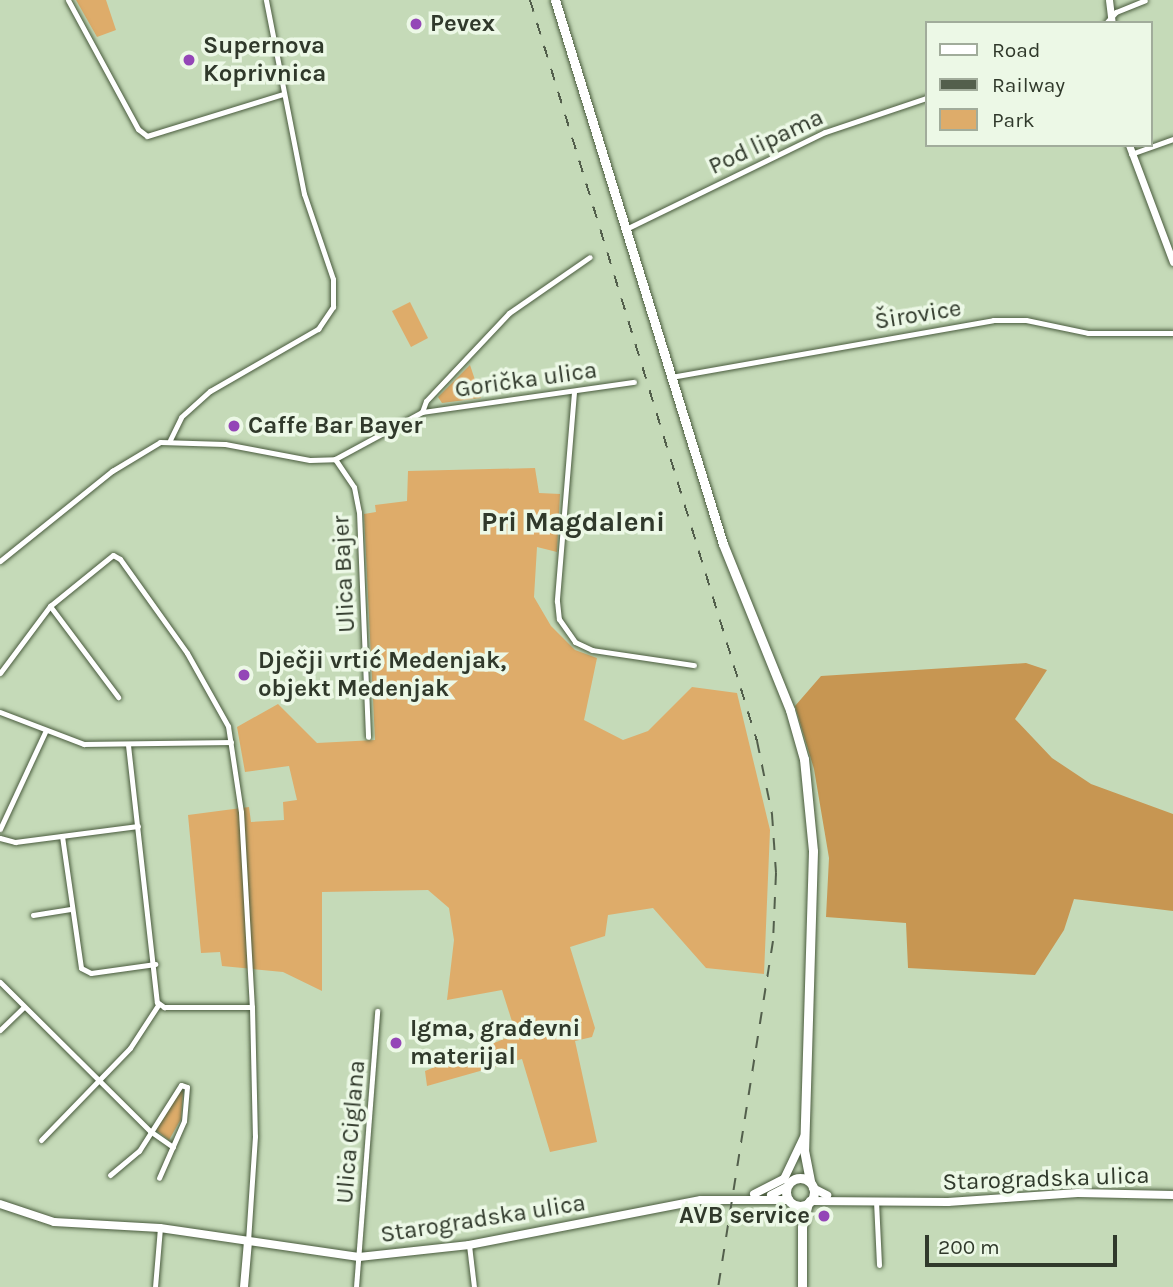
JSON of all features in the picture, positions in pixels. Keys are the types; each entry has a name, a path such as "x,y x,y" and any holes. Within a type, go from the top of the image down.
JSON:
{"main road":[{"path":"555,0 723,544 790,709 804,759 813,851 804,1137 803,1150 790,1183 792,1202 802,1227"},
{"path":"746,1198 784,1179 804,1137"},
{"path":"802,1287 802,1227 811,1185 803,1150"},
{"path":"790,1183 811,1185"},
{"name":"Starogradska ulica","path":"765,1197 790,1183"},
{"name":"Starogradska ulica","path":"811,1185 837,1198"},
{"name":"Starogradska ulica","path":"809,1202 837,1198 972,1202 1079,1193 1173,1195"},
{"name":"Starogradska ulica","path":"0,1204 54,1222 160,1228 359,1257 468,1245 672,1205 765,1197 792,1202"},
{"path":"792,1202 809,1202"},
{"path":"244,1287 248,1241"}],"street":[{"path":"68,0 138,129 147,136 284,94"},
{"path":"170,440 172,428 210,391 317,329 333,307 333,279 315,237 266,0"},
{"path":"1109,0 1111,19"},
{"path":"1111,19 1122,0"},
{"path":"1111,19 1145,0"},
{"name":"Pod lipama","path":"626,229 825,132 925,98"},
{"path":"1152,147 1173,139"},
{"path":"1130,147 1173,262"},
{"path":"1132,154 1151,147"},
{"name":"Gorička ulica","path":"422,412 426,401 509,313 590,257"},
{"name":"Širovice","path":"671,377 993,320 1026,320 1088,333 1173,333"},
{"name":"Gorička ulica","path":"0,561 141,450 170,440 248,447 310,460 335,458 422,412 634,382"},
{"path":"574,392 556,601 559,619 575,642 592,650 694,665"},
{"name":"Ulica Bajer","path":"335,458 354,487 359,512 368,737"},
{"path":"0,673 50,606 117,555 199,672 228,726 241,812 253,1007 255,1136 248,1241"},
{"path":"50,606 118,696"},
{"path":"0,712 46,732 84,744 231,742"},
{"path":"0,829 46,732"},
{"path":"41,1140 140,1037 158,1005 128,745"},
{"path":"0,838 15,842 138,826"},
{"path":"62,836 71,909 84,970 155,964"},
{"path":"33,915 71,909"},
{"path":"0,982 150,1131 173,1147"},
{"path":"158,1005 253,1007"},
{"path":"0,1030 24,1007"},
{"name":"Ulica Ciglana","path":"356,1287 377,1011"},
{"path":"110,1175 139,1151 177,1089 187,1087 184,1121 159,1178"},
{"path":"876,1201 879,1265"},
{"path":"155,1287 160,1228"},
{"path":"468,1245 474,1287"}],"green space":[{"path":"76,0 106,0 116,30 97,37"},
{"path":"410,302 428,338 411,347 392,311"},
{"path":"470,365 481,398 442,403 438,397"},
{"path":"535,468 539,493 560,494 557,552 537,547 534,597 551,626 575,650 597,658 584,720 623,740 648,731 692,687 737,693 770,830 764,974 706,968 653,908 608,915 605,936 570,947 595,1028 592,1037 575,1041 597,1142 550,1152 522,1059 427,1086 425,1071 516,1034 502,990 447,1000 454,940 449,908 428,890 322,892 322,991 283,972 222,966 220,952 201,953 188,815 249,807 251,822 284,820 283,802 297,800 289,766 245,772 237,727 278,704 317,743 375,740 364,514 376,512 375,505 407,501 408,471"},
{"path":"179,1091 183,1091 181,1119 169,1140 156,1130"}],"shaded area":[{"path":"1026,663 1047,670 1015,719 1052,758 1091,784 1173,814 1173,911 1074,899 1064,930 1035,975 908,968 906,923 826,917 829,858 814,769 795,706 821,676"}],"railway":[{"path":"530,0 757,741 772,814 776,873 773,941 718,1287"}],"place":[{"name":"Pevex","path":"416,24"},
{"name":"Supernova Koprivnica","path":"189,60"},
{"name":"Caffe Bar Bayer","path":"234,426"},
{"name":"Dječji vrtić Medenjak, objekt Medenjak","path":"244,675"},
{"name":"Igma, građevni materijal","path":"396,1043"},
{"name":"AVB service","path":"824,1216"}],"district":[{"name":"Pri Magdaleni","path":"573,522"}]}
